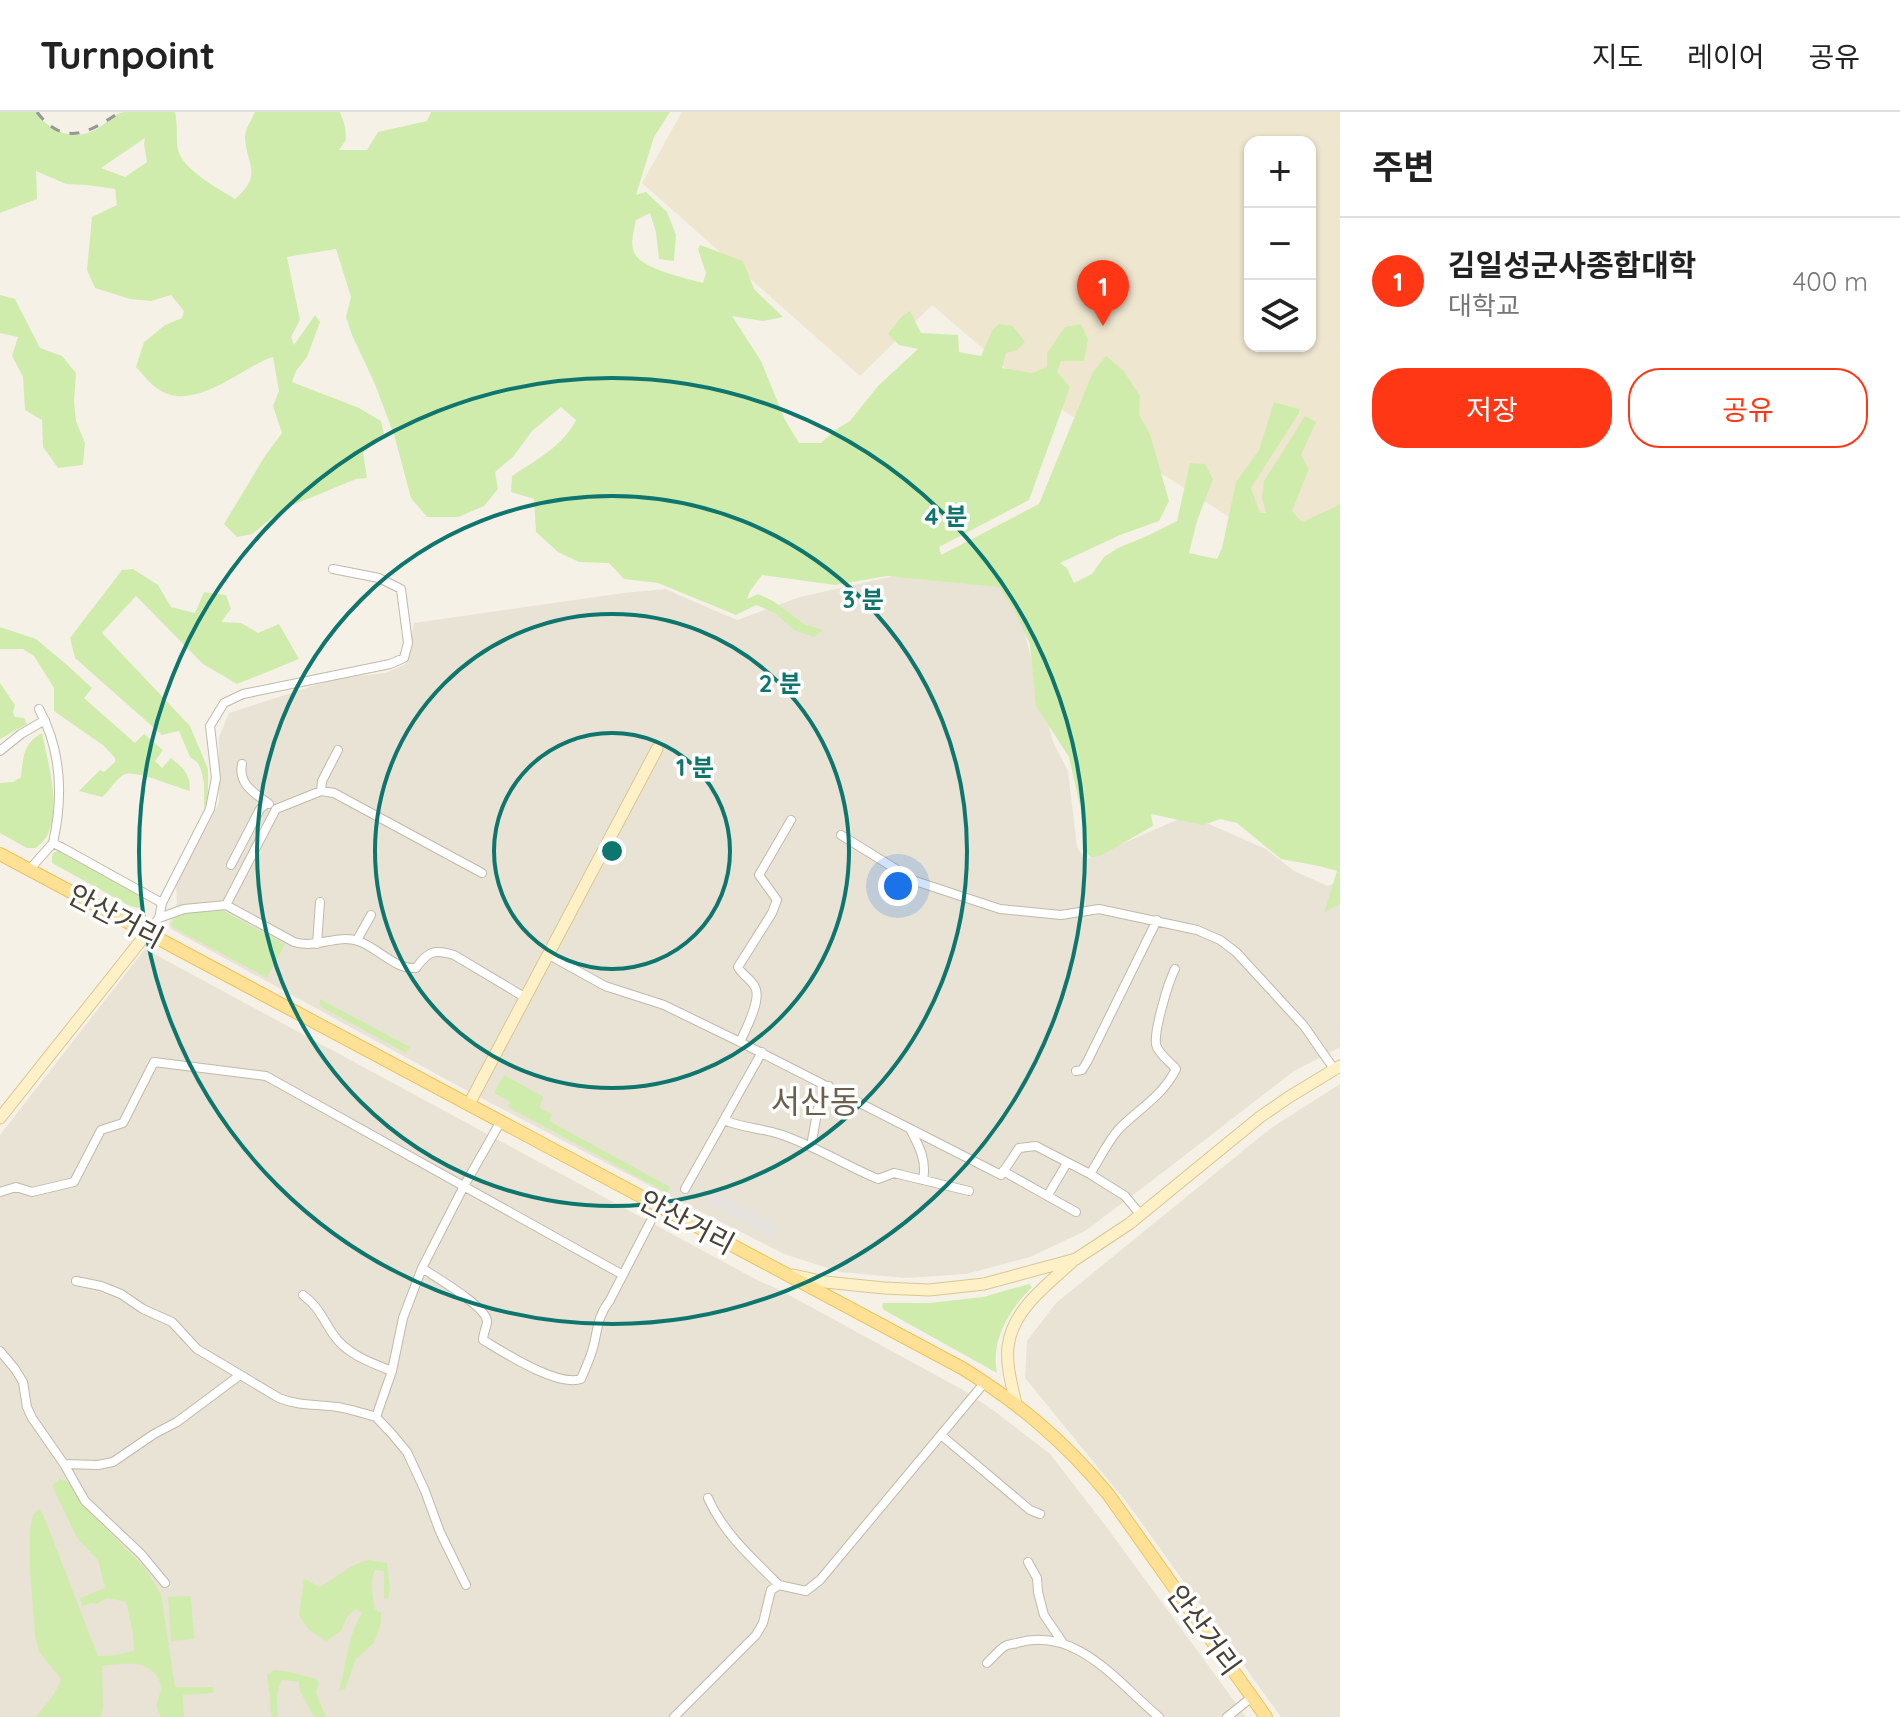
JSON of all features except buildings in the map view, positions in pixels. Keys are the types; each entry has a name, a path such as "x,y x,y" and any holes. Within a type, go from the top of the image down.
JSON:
{"main road":[{"path":"469,1104 657,749"},
{"name":"안산거리","path":"0,854 985,1382 1059,1440 1085,1466 1266,1717"},
{"path":"0,1118 147,933"},
{"path":"1016,1404 1008,1349 1011,1332 1026,1306 1076,1259 1140,1214 1260,1117 1337,1068"},
{"path":"780,1272 825,1282 929,1290 984,1284 1076,1259"}],"street":[{"path":"147,933 159,918 162,903 210,809 216,778 210,726 224,703 243,694 390,664 404,658 408,643 401,589 379,578 333,569"},
{"path":"29,870 53,843 60,802 56,753 39,709"},
{"path":"0,751 45,720"},
{"path":"321,791 322,781 338,750"},
{"path":"242,764 240,774 247,787 276,809"},
{"path":"226,905 276,809 321,791 334,793 482,873"},
{"path":"231,865 260,809 267,803"},
{"path":"740,1042 758,998 756,987 738,967 777,900 759,875 791,820"},
{"path":"841,835 915,881 1000,909 1061,915 1099,909 1197,930 1220,940 1236,952 1304,1026 1337,1068"},
{"path":"53,843 162,903"},
{"path":"317,944 320,902"},
{"path":"159,918 184,909 226,905 294,942 303,945 357,940 411,969 416,968 425,955 439,951 454,955 526,998"},
{"path":"357,940 371,915"},
{"path":"1076,1071 1082,1070 1087,1062 1157,920"},
{"path":"549,955 605,986 664,1005 762,1052 1001,1175 1019,1148 1036,1146 1125,1196 1140,1214"},
{"path":"1090,1174 1118,1131 1146,1107 1176,1069 1155,1043 1169,981 1175,969"},
{"path":"685,1189 762,1052"},
{"path":"0,1192 16,1187 32,1192 74,1182 101,1130 123,1123 154,1062 266,1076 623,1275"},
{"path":"811,1146 818,1108 829,1086"},
{"path":"724,1120 737,1126 777,1133 811,1146 878,1179 894,1173 969,1191"},
{"path":"376,1417 392,1371 403,1318 422,1268 501,1121"},
{"path":"910,1128 925,1163 923,1180"},
{"path":"1048,1195 1067,1163"},
{"path":"1003,1171 1076,1212"},
{"path":"422,1268 486,1316 483,1340 525,1365 574,1382 581,1379 602,1310 658,1207"},
{"path":"76,1281 121,1294 143,1309 172,1322 197,1349 294,1404 340,1407 376,1417 407,1452 466,1585"},
{"path":"303,1295 314,1303 333,1335 344,1345 368,1362 392,1371"},
{"path":"0,1351 23,1382 32,1418 85,1501 141,1554 165,1583"},
{"path":"64,1464 113,1462 177,1422 240,1375"},
{"path":"708,1498 736,1543 779,1585 806,1591 820,1580 985,1382"},
{"path":"941,1435 1030,1510 1040,1514"},
{"path":"1028,1562 1037,1578 1044,1615 1064,1643"},
{"path":"674,1717 756,1635 763,1623 771,1590 779,1585"},
{"path":"987,1663 1005,1646 1030,1639 1052,1639 1073,1646 1120,1681 1159,1717"},
{"path":"1227,1717 1252,1697"}],"shaded area":[{"path":"682,112 1340,112 1340,555 1251,531 1031,390 932,305 860,376 642,183"},
{"path":"921,570 992,579 1015,596 1053,742 1068,771 1077,847 1085,860 1188,815 1266,849 1294,871 1328,886 1340,881 1340,1047 1294,1071 1085,1231 1030,1257 966,1274 906,1278 840,1272 784,1254 462,1088 171,929 169,924 177,903 176,885 219,803 219,737 229,713 325,682 386,673 406,664 414,623 665,589 737,620 800,597"},
{"path":"145,949 778,1289 963,1390 993,1410 1050,1454 1246,1717 0,1717 0,1135"},
{"path":"1340,1084 1340,1717 1281,1717 1128,1504 1025,1378 1027,1341 1056,1303 1271,1128"},
{"path":"712,1189 780,1226 773,1238 705,1201"}],"green space":[{"path":"0,112 36,112 55,130 80,135 97,129 124,112 175,112 181,158 202,178 235,199 251,176 245,137 255,112 340,112 346,140 339,150 367,150 378,132 427,121 431,112 670,112 654,137 636,195 646,192 667,212 676,235 674,261 659,259 650,213 636,220 632,240 634,252 654,268 703,283 706,273 698,249 700,245 743,261 754,289 783,317 763,321 732,316 761,361 785,420 799,443 821,443 850,421 878,386 918,349 899,345 888,334 910,311 921,333 958,335 959,352 981,356 992,331 999,324 1013,326 1025,342 1017,350 1006,353 1002,368 1032,373 1047,367 1047,353 1065,327 1081,324 1088,339 1084,361 1061,361 1057,372 1070,387 1029,500 939,547 941,555 1039,504 1093,372 1106,356 1123,370 1140,396 1139,415 1150,434 1169,501 1159,521 1060,563 1067,568 1074,583 1092,574 1104,557 1118,548 1177,521 1190,463 1205,464 1213,479 1189,553 1217,559 1236,482 1259,450 1274,402 1299,409 1251,488 1260,513 1266,513 1262,498 1264,481 1305,416 1316,422 1301,455 1309,469 1292,511 1302,522 1340,503 1340,903 1324,913 1337,871 1281,859 1237,823 1220,819 1203,825 1151,814 1153,826 1102,855 1092,858 1084,851 1083,819 1069,757 1036,706 1030,644 999,587 887,576 835,585 762,575 747,599 758,594 804,624 823,630 814,637 794,630 775,613 756,605 736,615 658,583 624,579 609,563 579,562 558,552 536,532 534,499 511,492 512,476 556,445 571,429 576,420 561,407 532,431 513,457 495,472 498,489 484,506 458,517 427,517 411,498 395,438 352,335 346,317 351,297 336,249 287,257 300,320 291,337 294,345 315,315 320,322 307,357 292,382 359,408 381,421 384,434 363,453 367,478 356,479 283,509 252,534 237,537 224,524 282,433 273,406 279,391 273,357 202,392 187,396 172,395 158,389 136,367 144,342 165,325 182,318 184,311 171,295 151,301 130,299 95,288 87,270 92,217 117,205 115,189 66,184 36,171 37,199 0,213","holes":["145,138 147,162 125,177 101,168"]},
{"path":"0,295 15,299 40,348 62,356 76,373 74,401 76,421 85,443 83,465 58,468 43,447 42,420 25,410 23,377 12,356 18,337 0,333"},
{"path":"133,569 158,585 171,607 195,613 204,592 226,595 231,609 221,622 241,623 258,633 279,624 299,659 237,684 203,664 136,596 102,633 190,726 208,769 204,811 201,770 190,757 179,731 162,735 75,658 70,638 122,570"},
{"path":"0,627 36,639 66,664 92,688 84,698 135,743 144,734 163,750 155,761 162,768 171,758 176,762 187,776 190,791 130,773 122,776 102,797 79,791 100,770 104,772 115,762 115,758 104,746 54,711 54,688 34,656 23,649 0,649"},
{"path":"0,683 15,705 15,717 24,718 27,724 0,739"},
{"path":"42,733 52,784 52,822 46,838 36,848 27,848 0,833 0,783 13,782 21,777 28,746"},
{"path":"58,851 132,891 140,897 143,907 130,906 52,863 54,852"},
{"path":"223,911 285,944 267,978 171,924 178,913"},
{"path":"320,999 410,1047 406,1053 323,1008 319,1004"},
{"path":"504,1075 544,1097 539,1107 552,1114 549,1121 670,1187 667,1193 508,1107 510,1102 494,1093"},
{"path":"1029,1284 1032,1287 1009,1315 999,1337 997,1373 882,1307 883,1303 929,1303 983,1297"},
{"path":"59,1479 67,1481 87,1509 144,1567 161,1594 175,1687 213,1687 214,1693 183,1695 184,1717 161,1717 157,1705 161,1686 156,1675 145,1667 124,1664 102,1666 101,1717 35,1717 47,1704 61,1679 39,1652 35,1635 30,1530 33,1515 39,1509 98,1656 134,1651 126,1602 107,1598 82,1606 80,1598 105,1588 98,1560 77,1538 52,1486"},
{"path":"370,1560 387,1563 388,1599 384,1598 384,1571 375,1570 373,1595 375,1609 381,1613 381,1623 374,1643 356,1659 345,1689 339,1690 350,1641 362,1613 356,1609 348,1615 341,1631 326,1641 308,1629 299,1615 304,1578 319,1587 356,1564"},
{"path":"191,1596 194,1639 171,1641 168,1597"},
{"path":"274,1670 315,1678 319,1683 316,1693 326,1717 314,1717 299,1689 299,1682 282,1680 277,1694 278,1717 271,1717 267,1675"}],"railway":[{"path":"37,112 47,123 67,133 88,130 120,112"}],"place":[{"name":"김일성군사종합대학","path":"1103,326"}],"district":[{"name":"서산동","path":"815,1102"}]}
